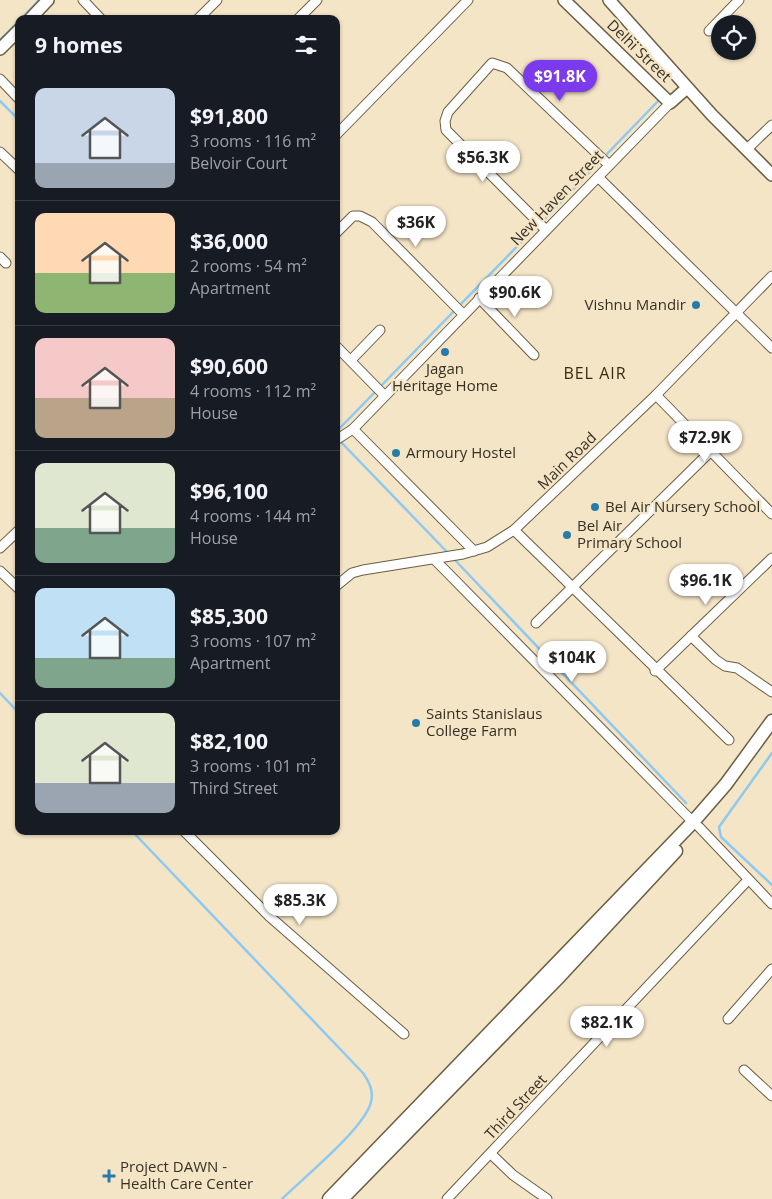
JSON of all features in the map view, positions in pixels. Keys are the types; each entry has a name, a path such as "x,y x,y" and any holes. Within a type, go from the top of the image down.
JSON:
{"main road":[{"path":"342,1199 560,976 696,824 772,721"},
{"path":"329,1199 696,824 732,790 772,736"}],"street":[{"path":"34,15 48,0"},
{"path":"83,0 97,15"},
{"path":"202,15 216,0"},
{"path":"302,15 317,0"},
{"path":"340,131 468,0"},
{"name":"Delhi Street","path":"564,0 658,89 668,101"},
{"name":"Delhi Street","path":"610,0 687,88 772,176"},
{"path":"709,31 739,0"},
{"path":"0,49 15,34"},
{"path":"546,230 446,130 445,121 448,112 492,63 507,68 609,165"},
{"path":"0,79 15,95"},
{"path":"668,101 687,88"},
{"name":"New Haven Street","path":"340,438 349,432 382,393 460,310 479,298 609,165 668,101"},
{"path":"746,150 772,125"},
{"path":"0,152 15,166"},
{"path":"598,176 772,348"},
{"path":"340,229 353,216 360,216 372,222 460,310"},
{"name":"Main Road","path":"340,583 352,573 362,570 435,560 474,551 487,547 514,530 656,395 772,276"},
{"path":"479,298 534,355"},
{"path":"351,360 380,330"},
{"path":"340,350 382,393"},
{"path":"656,395 772,514"},
{"path":"349,432 474,551"},
{"path":"536,623 711,451"},
{"path":"514,530 655,671 728,740"},
{"path":"0,548 15,534"},
{"path":"655,671 772,558"},
{"path":"435,560 696,824 772,904"},
{"path":"1,574 15,586"},
{"path":"691,636 716,660 725,666 737,668 769,690"},
{"path":"188,835 269,916 404,1034"},
{"name":"Third Street","path":"447,1199 748,880"},
{"path":"728,1019 772,969"},
{"path":"744,1070 772,1096"},
{"path":"491,1154 513,1175 547,1199"}],"waterway":[{"path":"25,15 39,0"},
{"path":"0,40 15,25"},
{"path":"604,157 661,98"},
{"path":"0,101 15,116"},
{"path":"542,222 600,161"},
{"path":"340,428 538,225"},
{"path":"340,441 449,554"},
{"path":"453,558 686,803"},
{"path":"0,693 15,709"},
{"path":"772,753 719,827 721,837 772,885"},
{"path":"136,835 363,1073 369,1083 372,1094 371,1102 358,1125 346,1139 282,1199"}],"place":[{"name":"Vishnu Mandir","path":"696,305"},
{"name":"Jagan Heritage Home","path":"445,352"},
{"name":"Armoury Hostel","path":"396,453"},
{"name":"Bel Air Nursery School","path":"595,507"},
{"name":"Bel Air Primary School","path":"567,535"},
{"name":"Saints Stanislaus College Farm","path":"416,723"},
{"name":"Project DAWN - Health Care Center","path":"109,1176"}],"district":[{"name":"BEL AIR","path":"595,373"}]}
